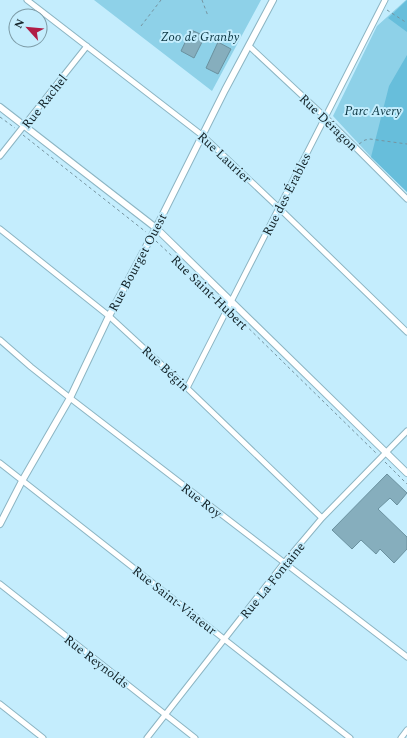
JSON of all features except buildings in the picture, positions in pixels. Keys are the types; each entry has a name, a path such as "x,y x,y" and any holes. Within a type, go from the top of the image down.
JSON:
{"street":[{"name":"Rue Laurier","path":"28,0 202,136 407,332"},
{"name":"Rue Bourget Ouest","path":"0,524 22,481 70,398 109,316 273,0"},
{"name":"Rue des Érables","path":"187,388 385,0"},
{"name":"Rue Rachel","path":"0,156 87,46"},
{"name":"Rue Déragon","path":"249,46 325,117 407,199"},
{"name":"Rue Saint-Hubert","path":"0,107 156,228 407,473"},
{"name":"Rue Bégin","path":"0,229 109,316 187,388 322,518"},
{"name":"Rue Roy","path":"0,340 70,398 407,657"},
{"name":"Rue La Fontaine","path":"147,738 284,562 322,518 407,431"},
{"name":"Rue Saint-Viateur","path":"0,463 350,738"},
{"name":"Rue Reynolds","path":"0,584 195,738"},
{"path":"0,704 43,738"},
{"path":"401,738 407,730"}],"path":[{"path":"141,26 161,0"},
{"path":"202,0 208,16"},
{"path":"382,6 407,23"},
{"name":"Rue Saint-Hubert","path":"0,117 151,236 407,484"},
{"path":"355,147 361,142 370,139 407,144"}],"green space":[{"name":"Zoo de Granby","path":"94,0 261,0 212,91"},
{"name":"Parc Avery","path":"406,0 407,192 371,157 333,116 377,26"}],"shaded area":[{"path":"407,0 407,32 388,18"},
{"path":"407,55 407,192 371,157 389,86"}]}
